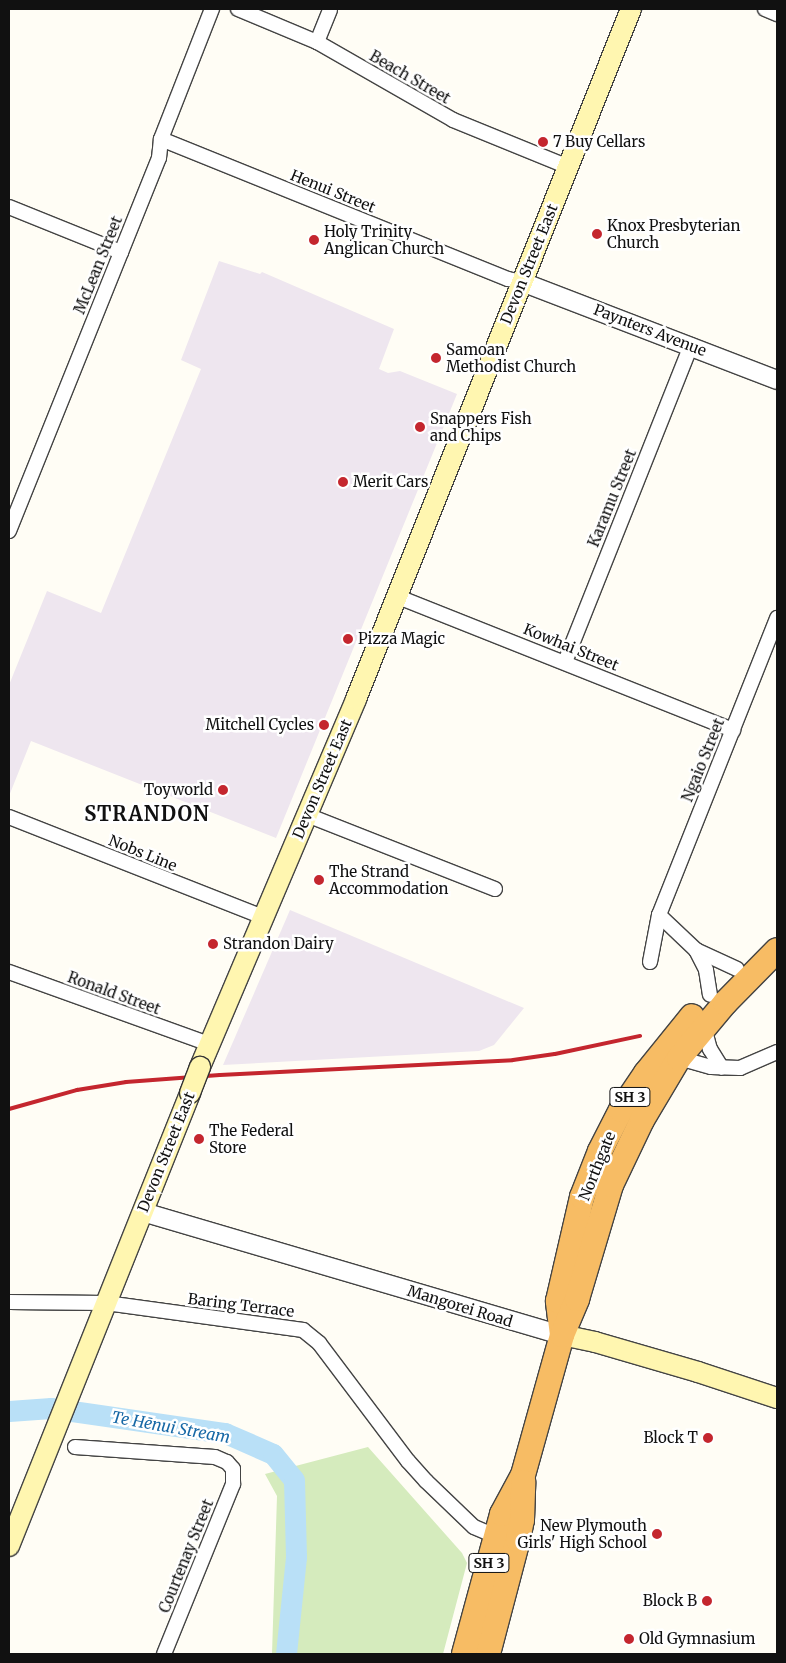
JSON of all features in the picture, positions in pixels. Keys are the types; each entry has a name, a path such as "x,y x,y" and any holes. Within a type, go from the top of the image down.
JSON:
{"highway":[{"name":"Northgate","path":"562,1335 558,1301 582,1197 600,1151 621,1110 646,1073 710,995 737,969 777,937"},
{"name":"Northgate","path":"488,1654 520,1526 523,1475 562,1335 577,1299 611,1185 642,1120 679,1058 704,1027 777,950"},
{"name":"Northgate","path":"464,1654 502,1514 523,1475"}],"main road":[{"name":"Devon Street East","path":"9,1546 209,1044 307,815 631,9"},
{"name":"Mangorei Road","path":"562,1335 595,1342 698,1372 777,1398"}],"street":[{"name":"McLean Street","path":"9,531 159,158 161,139 212,9"},
{"name":"Beach Street","path":"238,9 317,42 453,120 568,167"},
{"path":"317,42 330,9"},
{"path":"765,9 777,14"},
{"name":"Henui Street","path":"161,139 508,279 522,282"},
{"path":"9,207 121,252"},
{"name":"Paynters Avenue","path":"522,282 777,380"},
{"name":"Karamu Street","path":"565,662 690,345"},
{"name":"Kowhai Street","path":"396,596 733,730"},
{"name":"Ngaio Street","path":"650,962 659,915 777,618"},
{"path":"307,815 495,889"},
{"name":"Nobs Line","path":"9,817 264,918"},
{"path":"659,915 696,950 737,969"},
{"path":"696,950 706,970 710,995"},
{"name":"Ronald Street","path":"9,972 209,1044"},
{"path":"704,1027 710,1049 722,1068"},
{"path":"679,1058 711,1067 740,1068 777,1052"},
{"name":"Mangorei Road","path":"143,1212 562,1335"},
{"name":"Baring Terrace","path":"9,1302 106,1302 303,1330 319,1343 408,1461 426,1481 474,1527 497,1537"},
{"name":"Courtenay Street","path":"75,1447 215,1457 227,1462 234,1470 233,1484 164,1654"}],"shaded area":[{"path":"219,261 260,274 262,272 394,329 379,369 388,373 400,371 457,394 276,838 31,741 9,796 9,685 47,591 101,613 201,369 181,360"},
{"path":"290,910 524,1008 494,1045 479,1051 223,1065"}],"green space":[{"path":"368,1447 462,1553 467,1563 443,1654 272,1654 277,1496 265,1474"}],"waterway":[{"name":"Te Hēnui Stream","path":"9,1411 51,1408 225,1433 273,1454 294,1480 296,1557 286,1654"}],"railway":[{"path":"9,1109 77,1090 126,1082 220,1075 513,1060 555,1054 640,1036"}],"place":[{"name":"7 Buy Cellars","path":"543,142"},
{"name":"Knox Presbyterian Church","path":"597,234"},
{"name":"Holy Trinity Anglican Church","path":"314,240"},
{"name":"Samoan Methodist Church","path":"436,358"},
{"name":"Snappers Fish and Chips","path":"420,427"},
{"name":"Merit Cars","path":"343,482"},
{"name":"Pizza Magic","path":"348,639"},
{"name":"Mitchell Cycles","path":"324,725"},
{"name":"Toyworld","path":"223,790"},
{"name":"The Strand Accommodation","path":"319,880"},
{"name":"Strandon Dairy","path":"213,944"},
{"name":"The Federal Store","path":"199,1139"},
{"name":"Block T","path":"708,1438"},
{"name":"New Plymouth Girls' High School","path":"657,1534"},
{"name":"Block B","path":"707,1601"},
{"name":"Old Gymnasium","path":"629,1639"}],"district":[{"name":"STRANDON","path":"147,813"}]}
